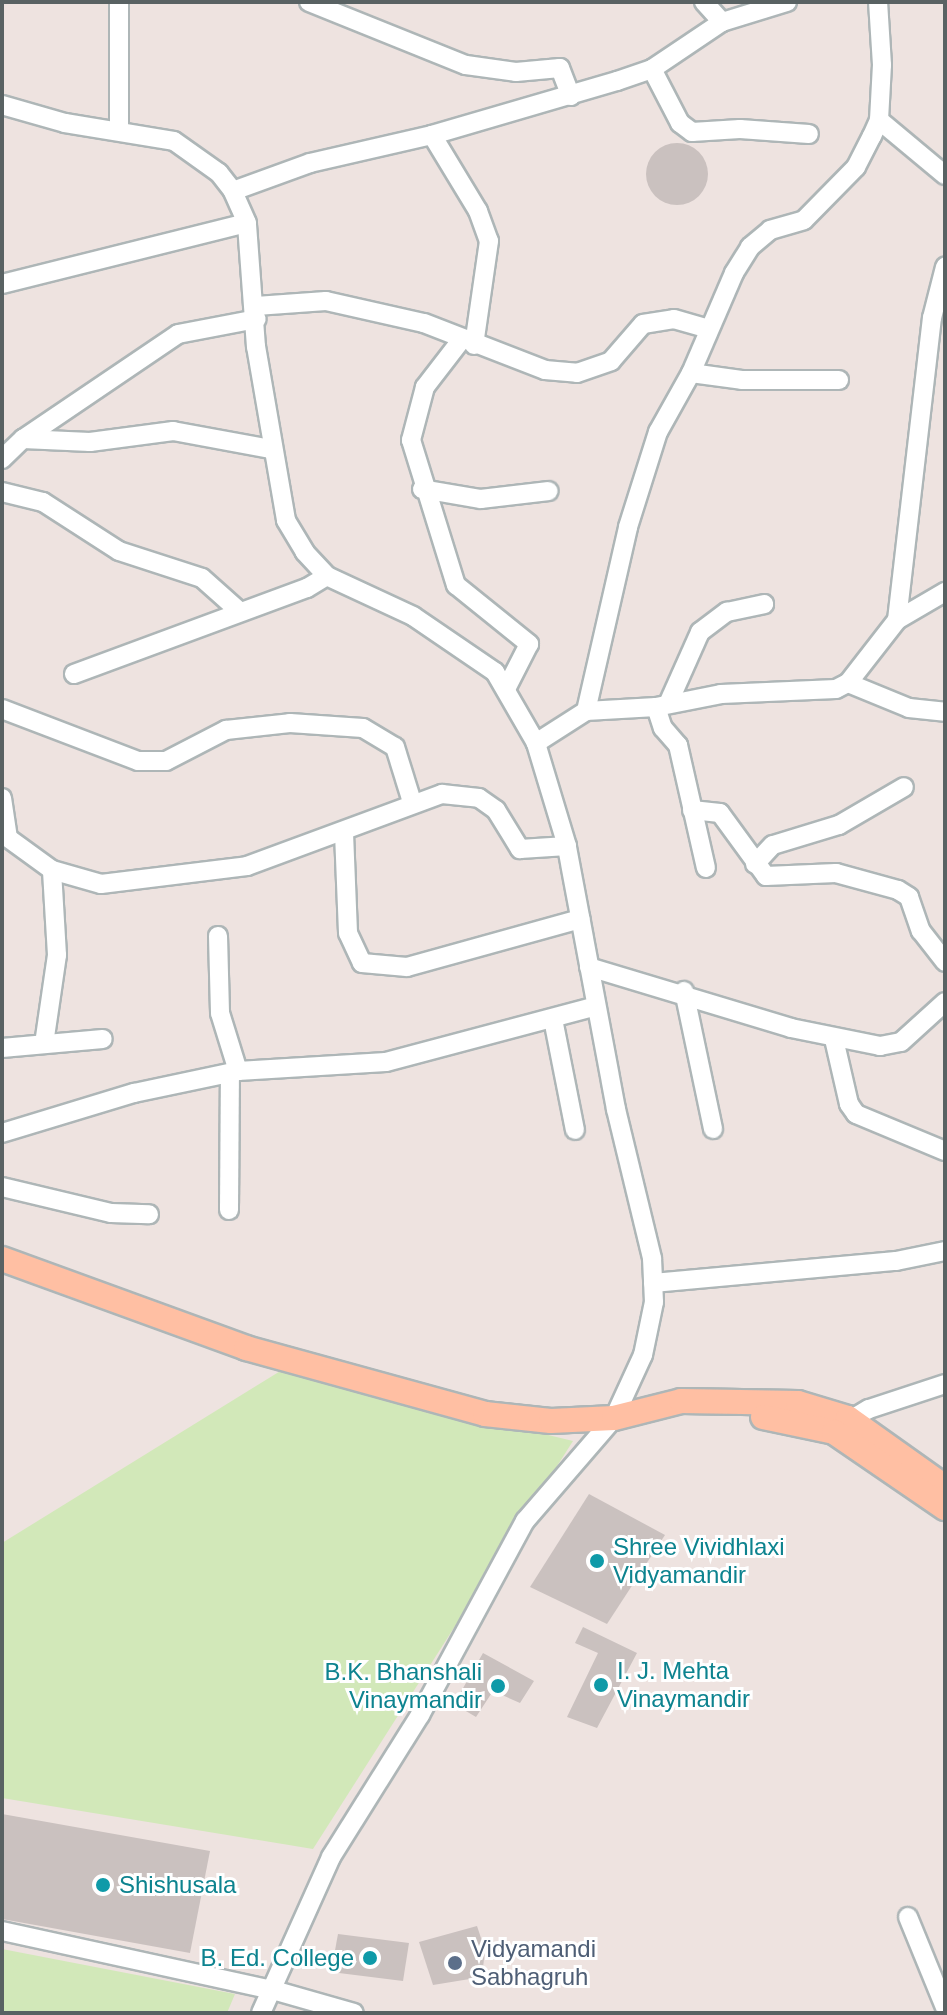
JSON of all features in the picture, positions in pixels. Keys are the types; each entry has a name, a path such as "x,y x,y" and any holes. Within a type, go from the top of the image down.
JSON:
{"main road":[{"path":"2,1259 246,1348 425,1401 518,1419 614,1418 642,1409 742,1399 798,1403 945,1487"},
{"path":"841,1425 945,1508"}],"street":[{"path":"119,2 119,130"},
{"path":"309,2 466,65 516,72 560,68 571,96"},
{"path":"704,2 722,22"},
{"path":"233,191 310,163 432,135 571,96 652,69 722,22 787,2"},
{"path":"586,711 628,527 658,432 691,373 708,329 750,247 770,230 804,220 856,167 879,120 878,2"},
{"path":"652,69 680,123 692,132 740,129 809,134"},
{"path":"2,105 174,141 219,173 233,191 247,223 271,449 286,520 327,576 450,638 495,672 536,743 567,846 596,1006 653,1283 643,1355 614,1418 525,1521 420,1715 331,1857 261,2013"},
{"path":"879,120 945,175"},
{"path":"432,135 478,211 489,241 468,342 425,387 414,414 411,440 422,489 456,585 529,644 506,689"},
{"path":"2,284 247,223"},
{"path":"897,620 932,318 945,267"},
{"path":"2,459 23,439 178,334 256,313 326,301 424,323 545,370 577,373 611,361 643,324 674,319 708,329"},
{"path":"691,373 716,378 839,380"},
{"path":"23,439 102,442 173,431 271,449"},
{"path":"422,489 481,499 549,491"},
{"path":"2,492 43,502 119,551 202,578 239,611"},
{"path":"74,674 307,588 327,576"},
{"path":"536,743 586,711 662,706 721,694 836,689 848,683 897,620 945,592"},
{"path":"706,868 678,745 663,728 662,706 700,632 727,612 764,604"},
{"path":"848,683 909,708 945,712"},
{"path":"2,709 138,761 166,761 226,730 290,723 363,728 395,747 412,802"},
{"path":"755,864 773,845 839,825 904,787"},
{"path":"2,798 5,838 52,870 101,884 247,866 344,833 412,802 442,794 479,798 496,810 520,849 567,846"},
{"path":"692,810 720,813 755,864 775,879 836,873 898,890 909,897 921,931 945,962"},
{"path":"344,833 348,933 362,963 407,967 580,919"},
{"path":"44,1044 57,955 52,870"},
{"path":"218,936 220,1013 234,1072 229,1210"},
{"path":"589,967 684,991 834,1039 891,1046 945,1002"},
{"path":"684,991 713,1129"},
{"path":"2,1133 134,1093 234,1072 386,1062 596,1006"},
{"path":"553,1019 575,1130"},
{"path":"2,1048 103,1039"},
{"path":"834,1039 849,1104 856,1114 945,1151"},
{"path":"2,1187 111,1213 149,1214"},
{"path":"653,1283 896,1261 945,1251"},
{"path":"841,1425 945,1384"},
{"path":"908,1917 945,2007"},
{"path":"2,1931 273,1990 354,2013"}],"green space":[{"path":"282,1370 573,1441 313,1849 2,1798 2,1543"},
{"path":"2,1949 235,1994 227,2013 2,2013"}],"building":[{"path":"671,143 683,143 699,152 706,162 706,186 699,196 683,205 671,205 651,191 646,180 646,168 660,148"},
{"name":"Shree Vividhlaxi Vidyamandir","path":"589,1494 665,1535 607,1624 530,1587"},
{"name":"I. J. Mehta Vinaymandir","path":"583,1627 637,1653 597,1728 567,1717 598,1653 575,1643"},
{"name":"B.K. Bhanshali Vinaymandir","path":"483,1653 534,1681 520,1703 493,1691 476,1717 454,1704"},
{"name":"Shishusala","path":"2,1814 210,1851 190,1953 2,1919"},
{"name":"Vidyamandi Sabhagruh","path":"477,1926 485,1950 482,1977 433,1985 419,1942"},
{"name":"B. Ed. College","path":"338,1934 409,1943 403,1981 331,1972"}],"place":[{"name":"Shree Vividhlaxi Vidyamandir","path":"597,1561"},
{"name":"I. J. Mehta Vinaymandir","path":"601,1685"},
{"name":"B.K. Bhanshali Vinaymandir","path":"498,1686"},
{"name":"Shishusala","path":"103,1885"},
{"name":"B. Ed. College","path":"370,1958"},
{"name":"Vidyamandi Sabhagruh","path":"455,1963"}]}
